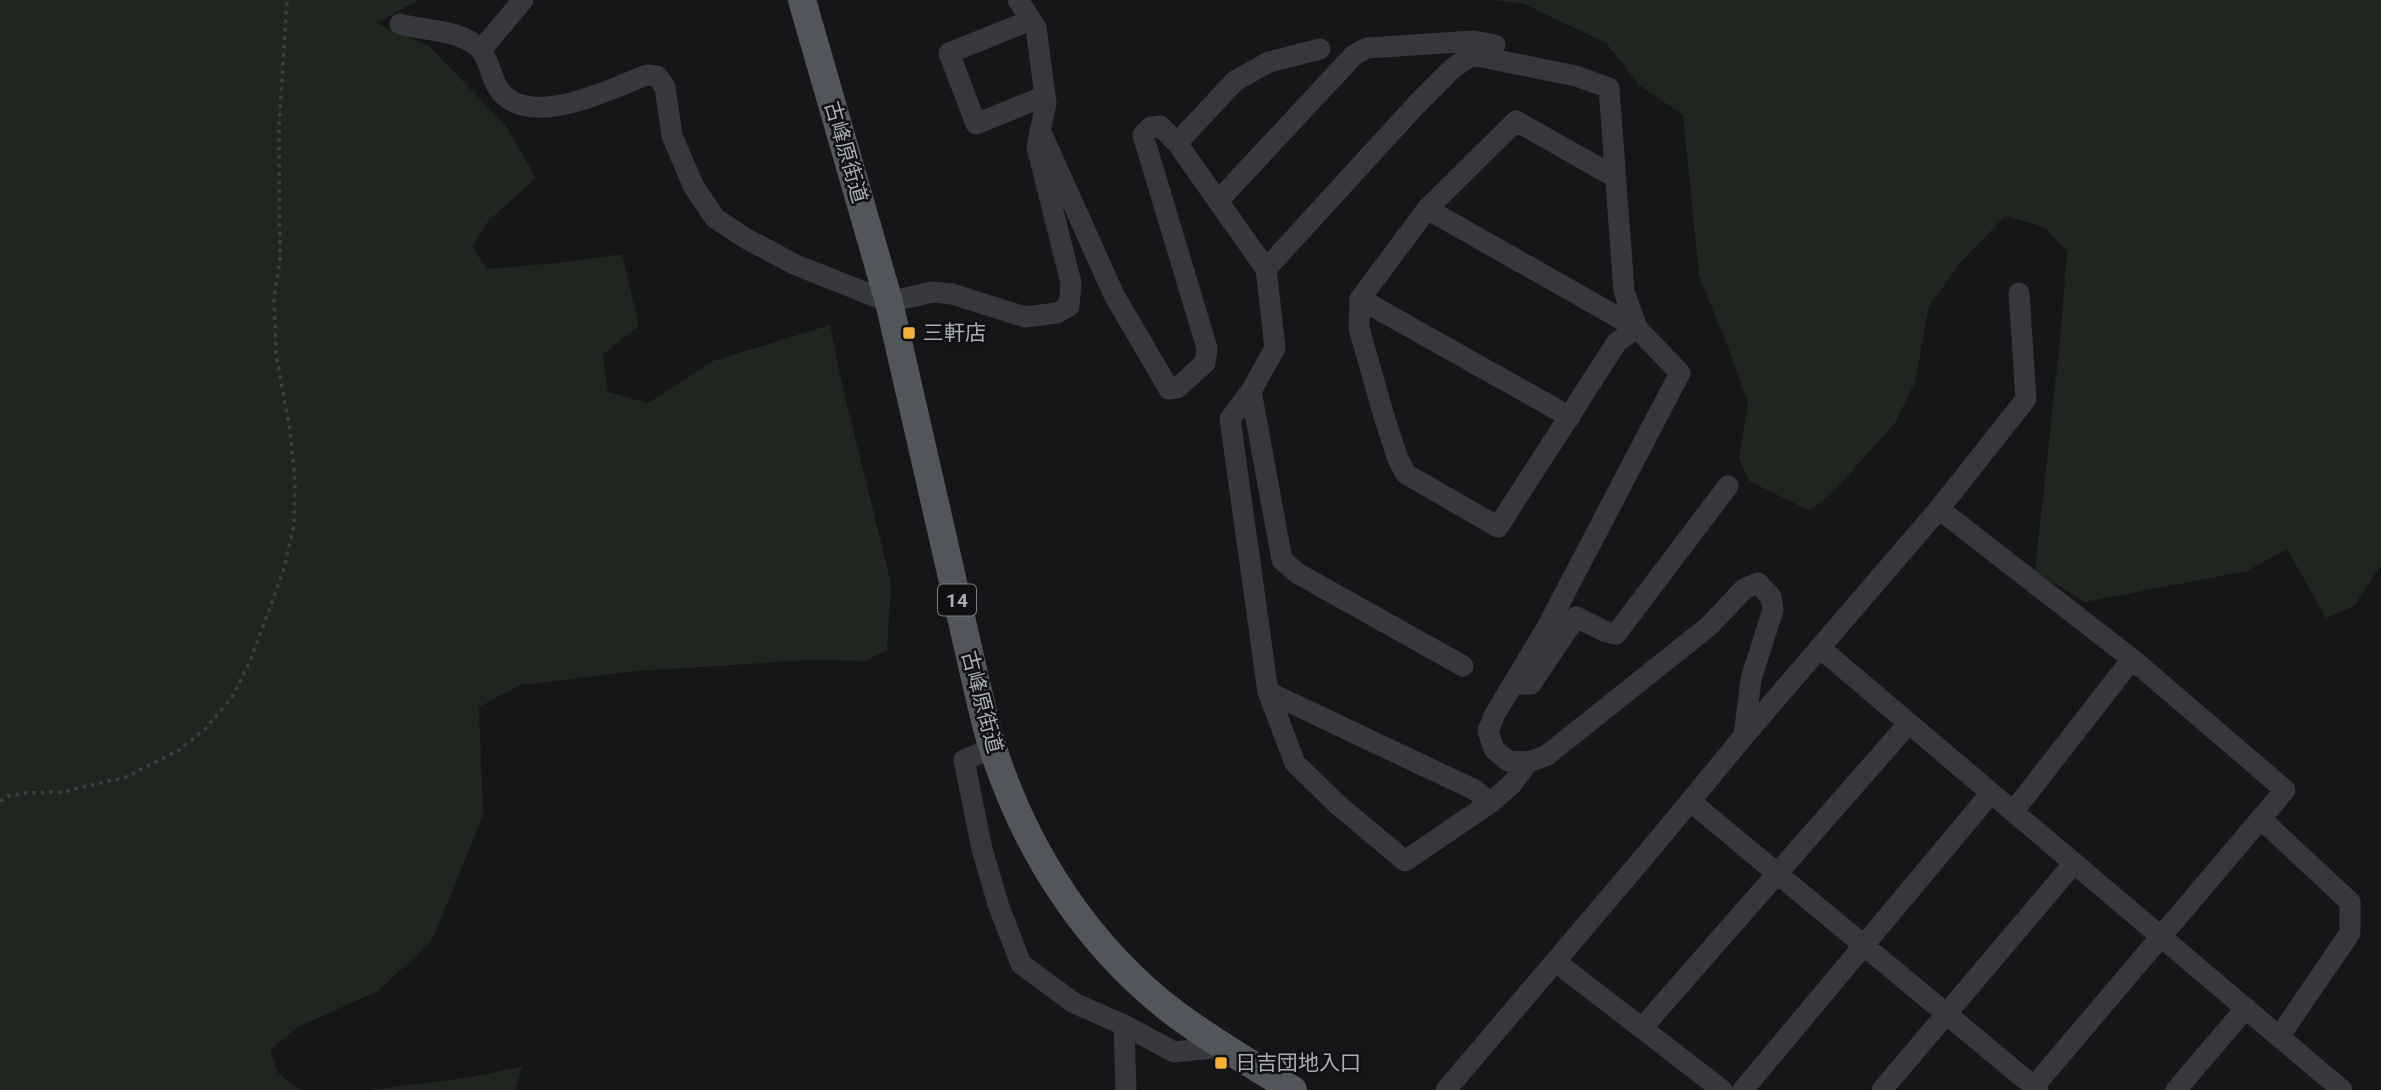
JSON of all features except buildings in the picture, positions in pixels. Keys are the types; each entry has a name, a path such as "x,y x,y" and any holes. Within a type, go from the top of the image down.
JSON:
{"main road":[{"name":"古峰原街道","path":"802,0 889,302 977,687 993,748 1011,798 1033,846 1069,904 1130,975 1175,1013 1223,1047 1293,1090"}],"street":[{"path":"481,50 523,0"},
{"path":"400,24 459,36 481,50 499,89 520,107 537,108 577,101 647,75 657,76 665,87 672,136 694,187 715,218 745,238 796,265 889,302 932,292 952,294 1025,317 1057,313 1069,306 1071,283 1037,147 1046,103 1036,28 1018,0"},
{"path":"1031,20 949,53 976,124 1045,96"},
{"path":"1218,201 1354,55 1367,48 1474,41 1549,57 1566,74"},
{"path":"1177,143 1235,81 1269,62 1321,50"},
{"path":"1266,269 1417,104 1453,68 1472,55 1566,74 1609,88 1624,291 1637,327"},
{"path":"1615,177 1516,121 1427,209 1360,299 1359,328 1383,413 1398,459 1406,474 1497,527 1617,342 1637,327"},
{"path":"1040,130 1114,295 1169,389 1177,388 1205,363 1207,348 1143,135 1151,127 1160,127 1177,143 1266,269 1275,348 1251,391 1230,419 1268,692 1295,763 1337,804 1405,861 1490,803 1512,784 1528,762"},
{"path":"1427,209 1637,327 1681,373 1546,629 1495,714 1488,731 1494,749 1508,761 1528,762 1546,756 1709,626 1744,589 1758,583 1771,597 1773,610 1751,679 1744,736"},
{"path":"1446,1090 1939,509 2026,399 2019,293"},
{"path":"1360,299 1570,416"},
{"path":"1251,391 1282,560 1297,573 1463,666"},
{"path":"1513,684 1531,684 1576,617 1616,634 1728,485"},
{"path":"1690,801 2034,1089 2286,790 2132,659 1939,509"},
{"path":"1820,648 2341,1090"},
{"path":"2013,812 2132,659"},
{"path":"1268,692 1475,790 1490,803"},
{"path":"1642,1028 1909,723"},
{"path":"993,748 964,760 982,849 999,907 1021,964 1074,1003 1124,1025 1174,1052 1223,1047"},
{"path":"1743,1090 1992,793"},
{"path":"2261,819 2350,901 2350,933 2279,1037"},
{"path":"1882,1090 2074,863"},
{"path":"1556,962 1722,1090"},
{"path":"2176,1090 2245,1008"},
{"path":"1124,1025 1126,1090"}],"path":[{"path":"0,801 8,796 63,792 126,777 179,750 206,728 232,697 250,662 270,608 284,568 294,525 295,481 290,430 276,355 274,297 280,260 279,127 287,0"}],"shaded area":[{"path":"0,0 418,0 377,23 429,46 506,126 536,178 488,221 472,247 487,269 622,254 639,326 603,354 608,392 648,403 713,361 830,325 891,583 887,650 865,661 809,660 638,671 520,685 479,707 483,816 431,942 378,991 298,1027 270,1050 278,1073 300,1090 0,1090"},
{"path":"1491,0 2381,0 2381,565 2354,606 2326,618 2287,549 2247,571 2085,602 2035,572 2067,251 2044,227 2005,216 1961,262 1929,306 1915,382 1895,423 1835,490 1810,511 1749,481 1739,459 1748,403 1699,276 1683,115 1639,85 1606,43 1524,4"},
{"path":"522,1066 516,1090 369,1090 473,1077"}],"place":[{"name":"三軒店","path":"909,333"},
{"name":"日吉団地入口","path":"1221,1063"}]}
